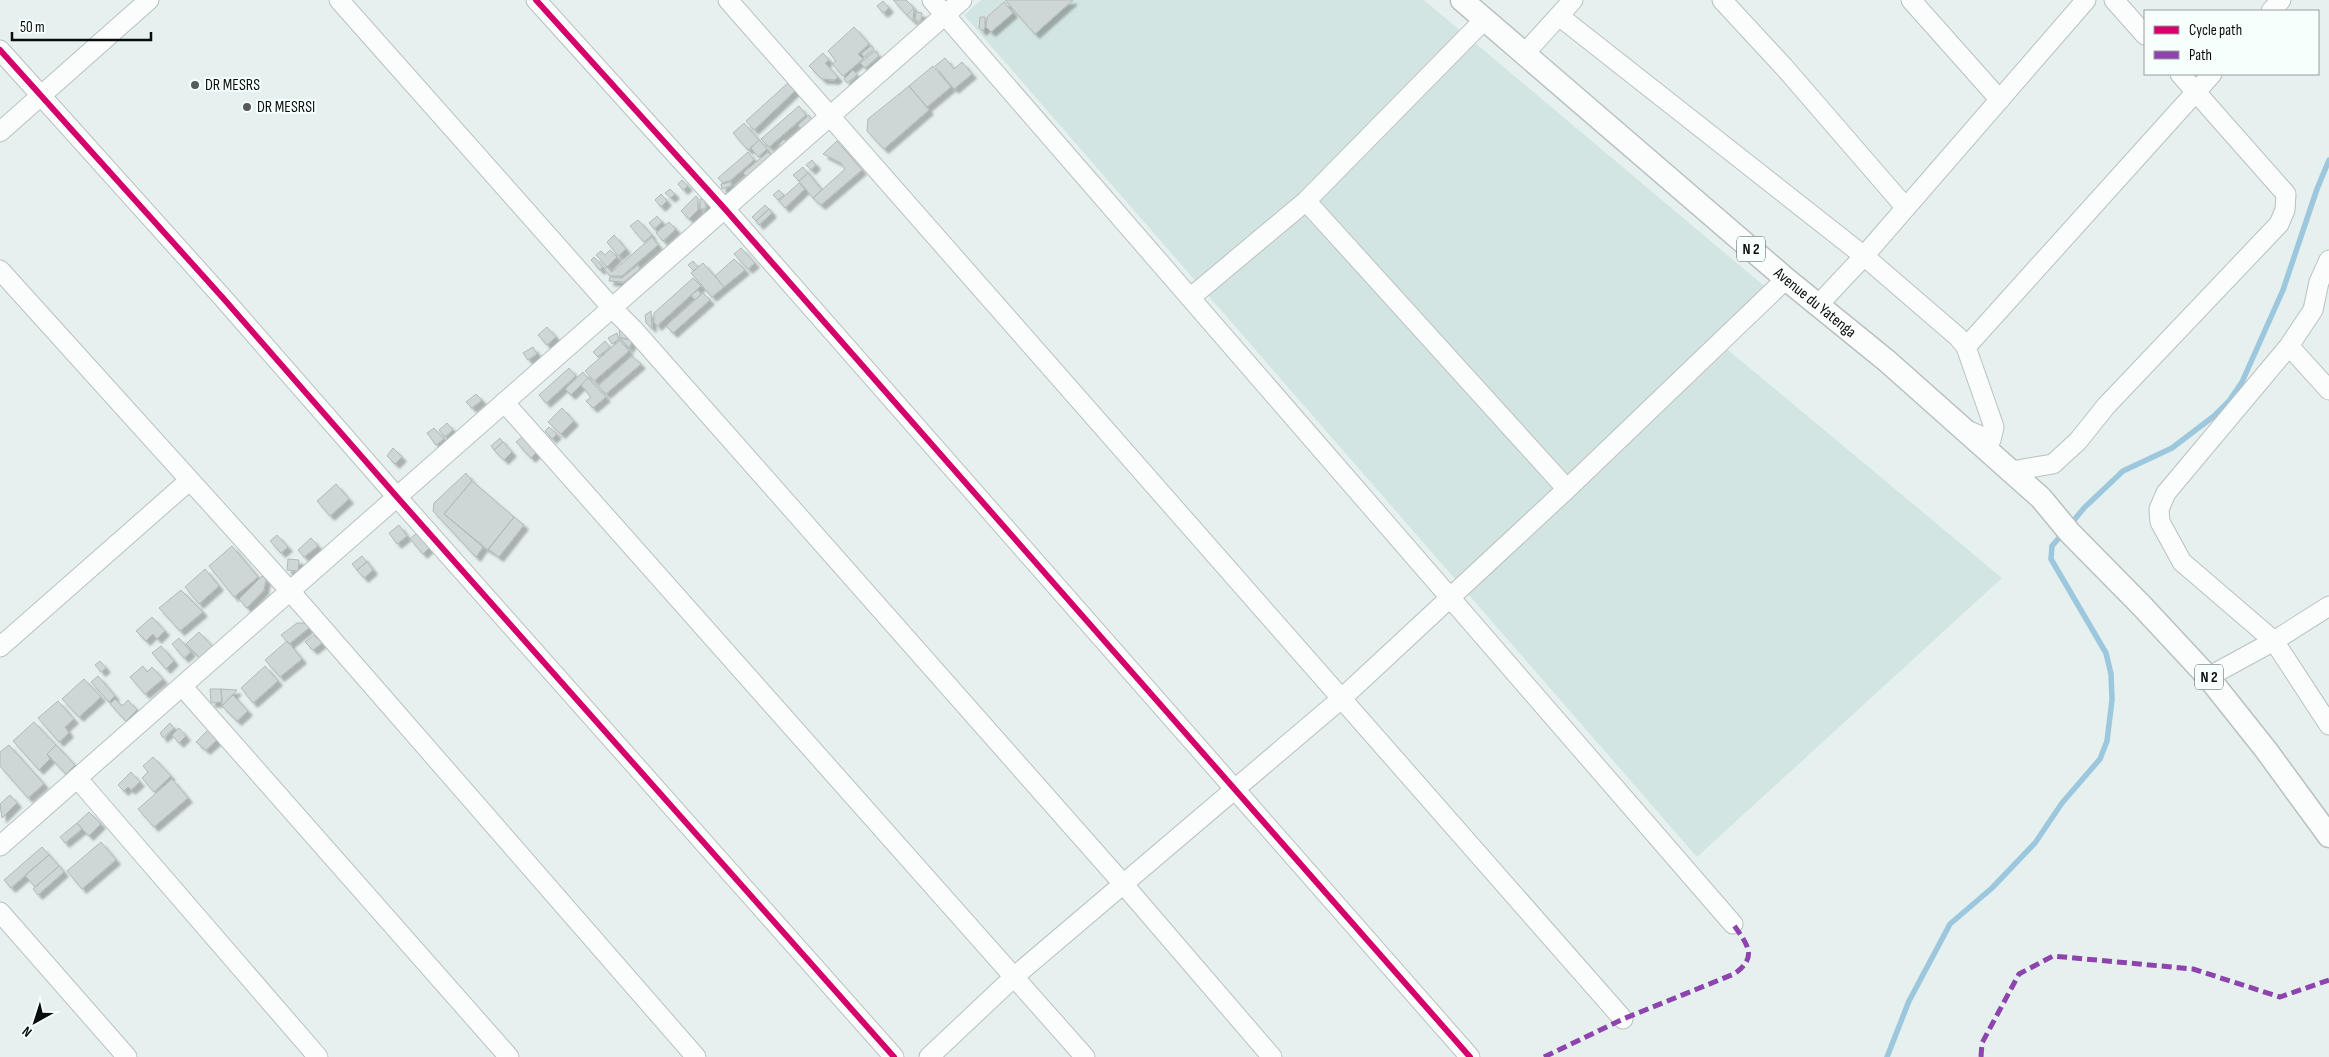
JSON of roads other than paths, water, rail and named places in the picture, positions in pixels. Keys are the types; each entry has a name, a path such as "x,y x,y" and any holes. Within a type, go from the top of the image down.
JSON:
{"main road":[{"name":"Avenue du Yatenga","path":"1462,0 1786,279 1819,304 1966,430 2041,498 2070,533 2208,677"},
{"name":"N 2","path":"2208,677 2294,786 2329,836"}],"street":[{"path":"0,132 149,0"},
{"path":"339,0 612,308 634,330 1125,886 1272,1057"},
{"path":"536,0 724,209 1470,1057"},
{"path":"728,0 1623,1019"},
{"path":"932,0 1733,924"},
{"path":"0,846 962,0"},
{"path":"1525,53 1573,0"},
{"path":"1722,0 1784,67 1906,208"},
{"path":"1911,0 2000,100"},
{"path":"1819,304 1864,256 2086,0"},
{"path":"2114,0 2144,34"},
{"path":"2272,10 2281,0"},
{"path":"1559,16 1864,256 1958,337 1966,347 1994,427 1991,440 1966,430"},
{"path":"1190,298 1306,201 1485,19"},
{"path":"0,50 39,96 223,298 396,497 894,1057"},
{"path":"2011,471 2053,464 2078,441 2106,406 2279,224 2285,210 2286,194 2181,75"},
{"path":"1966,347 2211,75"},
{"path":"1306,201 1567,489"},
{"path":"2329,260 2319,282 2321,311 2289,346 2166,494 2159,509 2160,522 2166,537 2182,562 2274,641 2329,725"},
{"path":"0,270 290,591 696,1057"},
{"path":"929,1057 1016,976 1125,886 1341,699 1567,489 1786,279"},
{"path":"2289,346 2329,390"},
{"path":"504,402 1016,976 1085,1057"},
{"path":"0,647 190,480"},
{"path":"2208,677 2274,641 2329,606"},
{"path":"182,686 509,1057"},
{"path":"77,778 318,1057"},
{"path":"0,912 127,1057"}],"waterway":[{"path":"2070,525 2084,508 2123,471 2172,448 2214,416 2229,401 2242,382 2283,290 2317,189 2329,160"},
{"path":"1887,1057 1909,1001 1950,924 1992,888 2035,843 2062,803 2100,759 2107,741 2112,700 2111,674 2106,653 2051,559 2052,546 2064,532"}],"place":[{"name":"DR MESRS","path":"195,85"},
{"name":"DR MESRSI","path":"247,107"}]}
